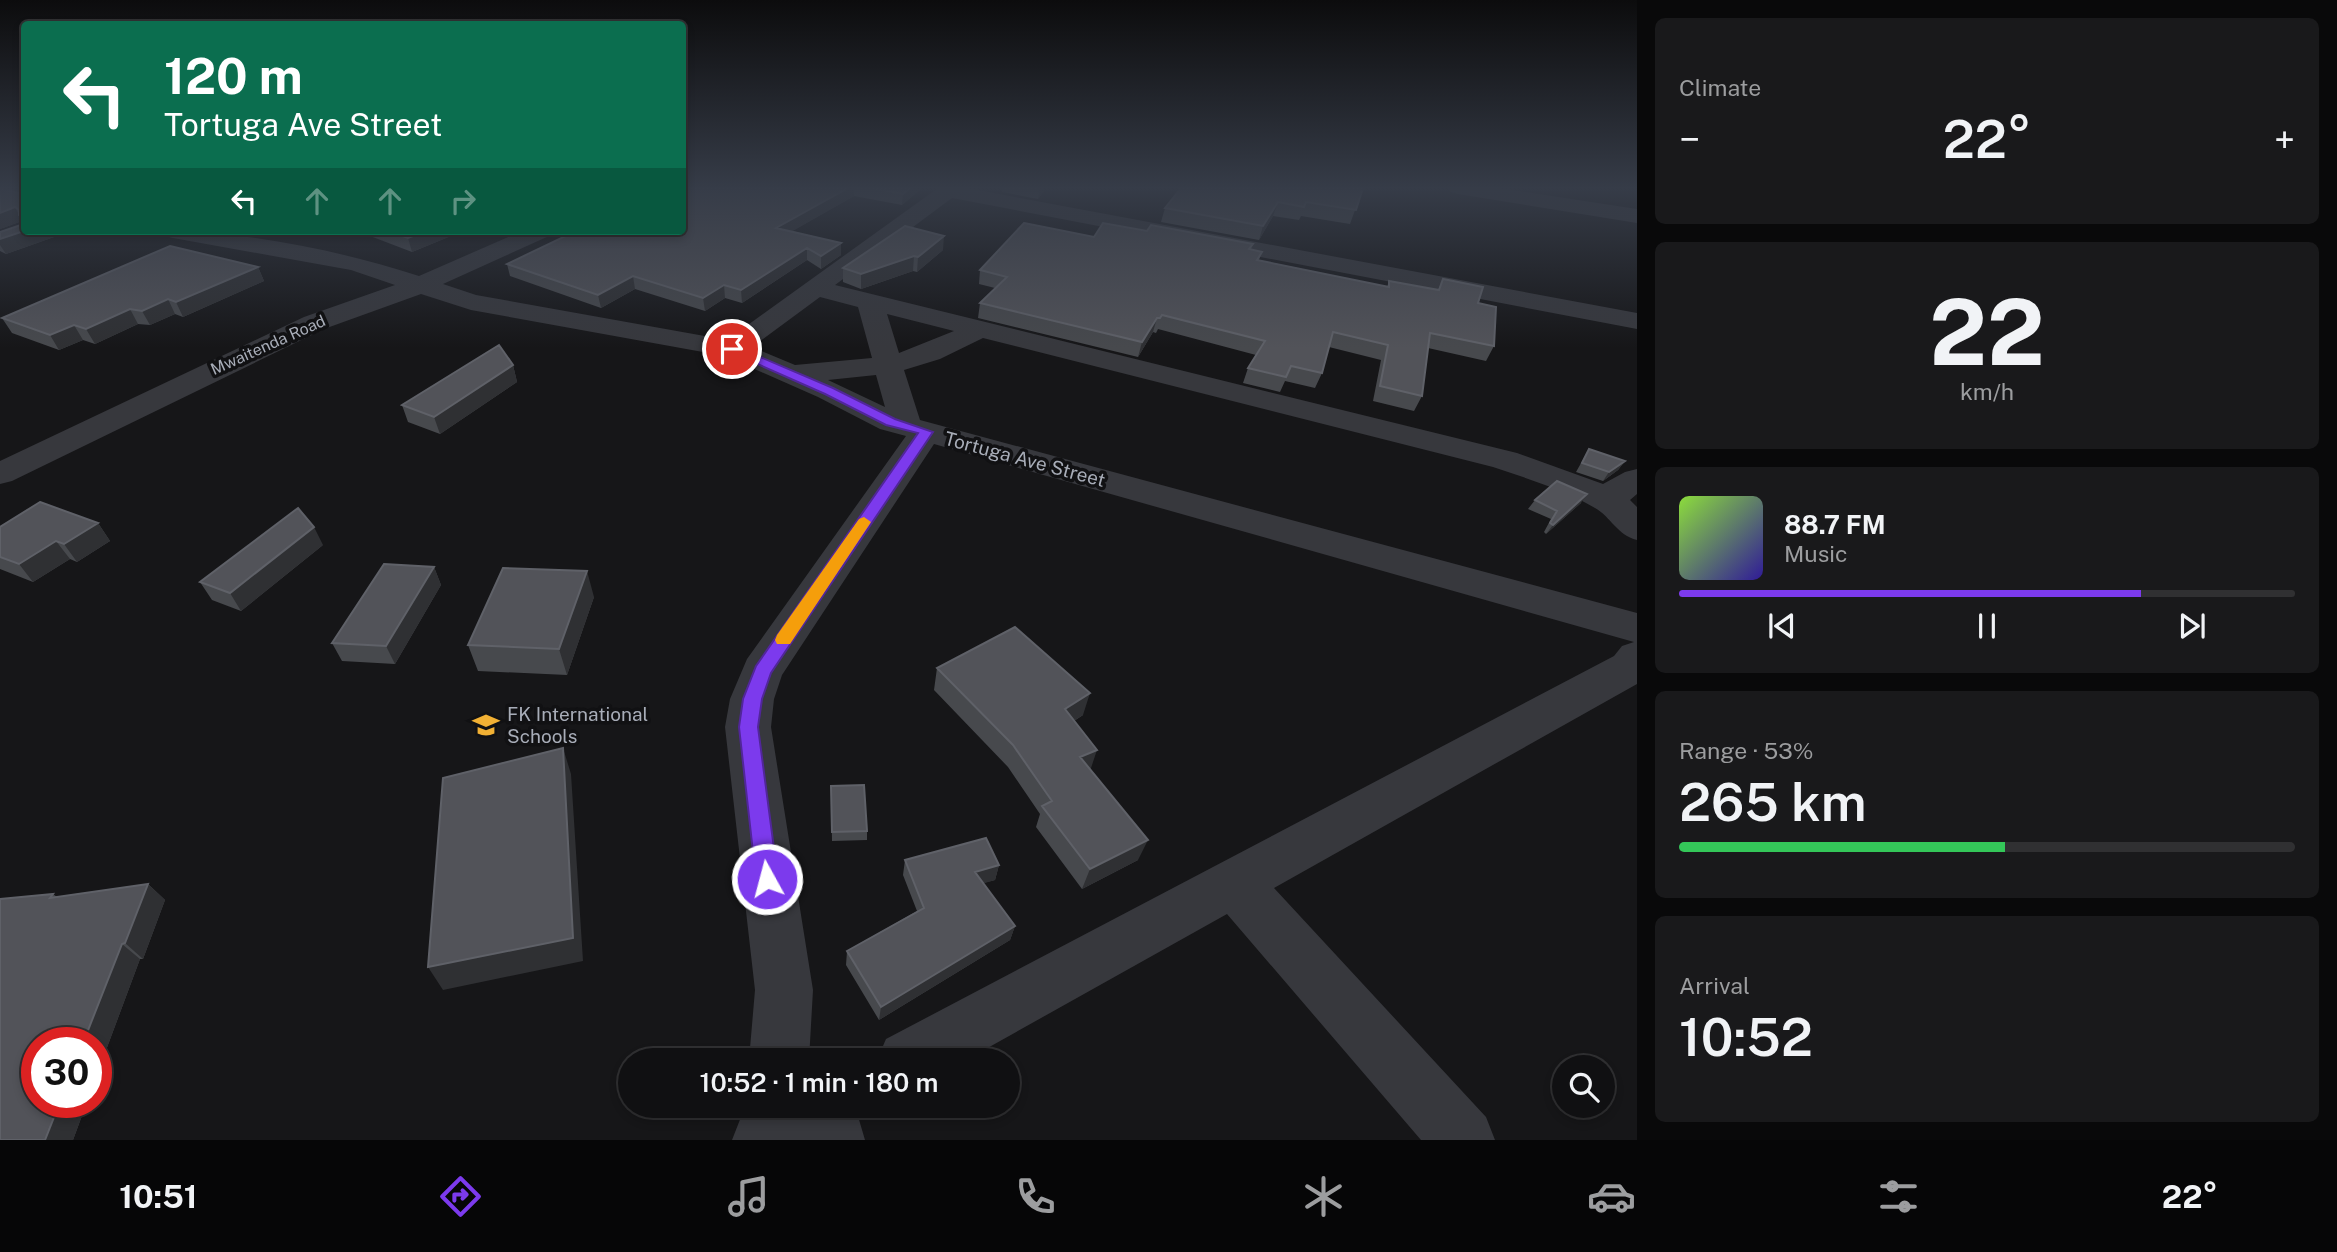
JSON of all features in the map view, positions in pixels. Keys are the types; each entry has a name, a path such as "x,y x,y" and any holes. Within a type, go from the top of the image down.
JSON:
{"street":[{"name":"Tortuga Ave Street","path":"259,241 356,264 471,302 732,349 891,422 1637,628"},
{"name":"Mwaitenda Road","path":"0,474 314,323 421,285 518,241"},
{"path":"732,349 879,241"},
{"path":"1219,241 1637,321"},
{"path":"814,288 1505,460 1577,484 1611,502 1637,528"},
{"path":"780,1048 784,990 748,727 752,699 762,671 916,429 889,365 870,302"},
{"path":"791,374 889,365 930,354 981,329"},
{"path":"1611,502 1615,491 1637,479"},
{"path":"928,1048 1629,668 1637,657"},
{"path":"1233,881 1463,1140"},
{"path":"792,1119 833,1140"}],"building":[{"path":"555,241 841,243 821,256 807,248 741,290 724,285 703,298 633,276 598,295 507,264"},
{"path":"883,241 938,241 918,257 914,256 861,274 843,268"},
{"path":"1007,241 1238,241 1253,244 1249,249 1262,252 1257,260 1389,287 1389,281 1439,290 1443,279 1483,287 1478,303 1496,307 1494,346 1430,333 1422,396 1380,386 1388,345 1333,332 1322,373 1291,366 1286,377 1248,368 1265,341 1162,315 1157,318 1142,342 980,303 1007,277 980,270"},
{"path":"170,246 258,267 176,302 168,299 142,311 130,309 86,329 74,325 50,335 2,318"},
{"path":"499,345 513,365 434,417 402,405"},
{"path":"1589,449 1625,461 1609,472 1582,463"},
{"path":"1557,481 1587,494 1553,525 1550,523 1557,511 1535,500"},
{"path":"40,502 98,523 64,544 56,541 19,564 0,557 0,527"},
{"path":"298,508 314,527 230,593 200,582"},
{"path":"384,564 434,567 386,646 332,643"},
{"path":"503,568 587,571 559,649 468,645"},
{"path":"1015,627 1090,693 1065,709 1097,750 1080,757 1148,840 1090,869 1042,806 1052,801 1013,745 937,668"},
{"path":"563,748 573,938 428,967 443,778"},
{"path":"864,785 867,831 832,832 831,786"},
{"path":"986,838 999,865 975,872 1015,926 881,1007 847,951 924,908 905,860"},
{"path":"148,884 89,1027 21,1027 21,1118 54,1118 45,1140 0,1140 0,899 53,894 50,898"}],"slow traffic":[{"path":"783,640 864,522"}],"place":[{"name":"FK International Schools","path":"486,725"}],"route":[{"path":"732,349 829,391 891,422 926,432 762,671 752,699 748,727 767,879"}]}
